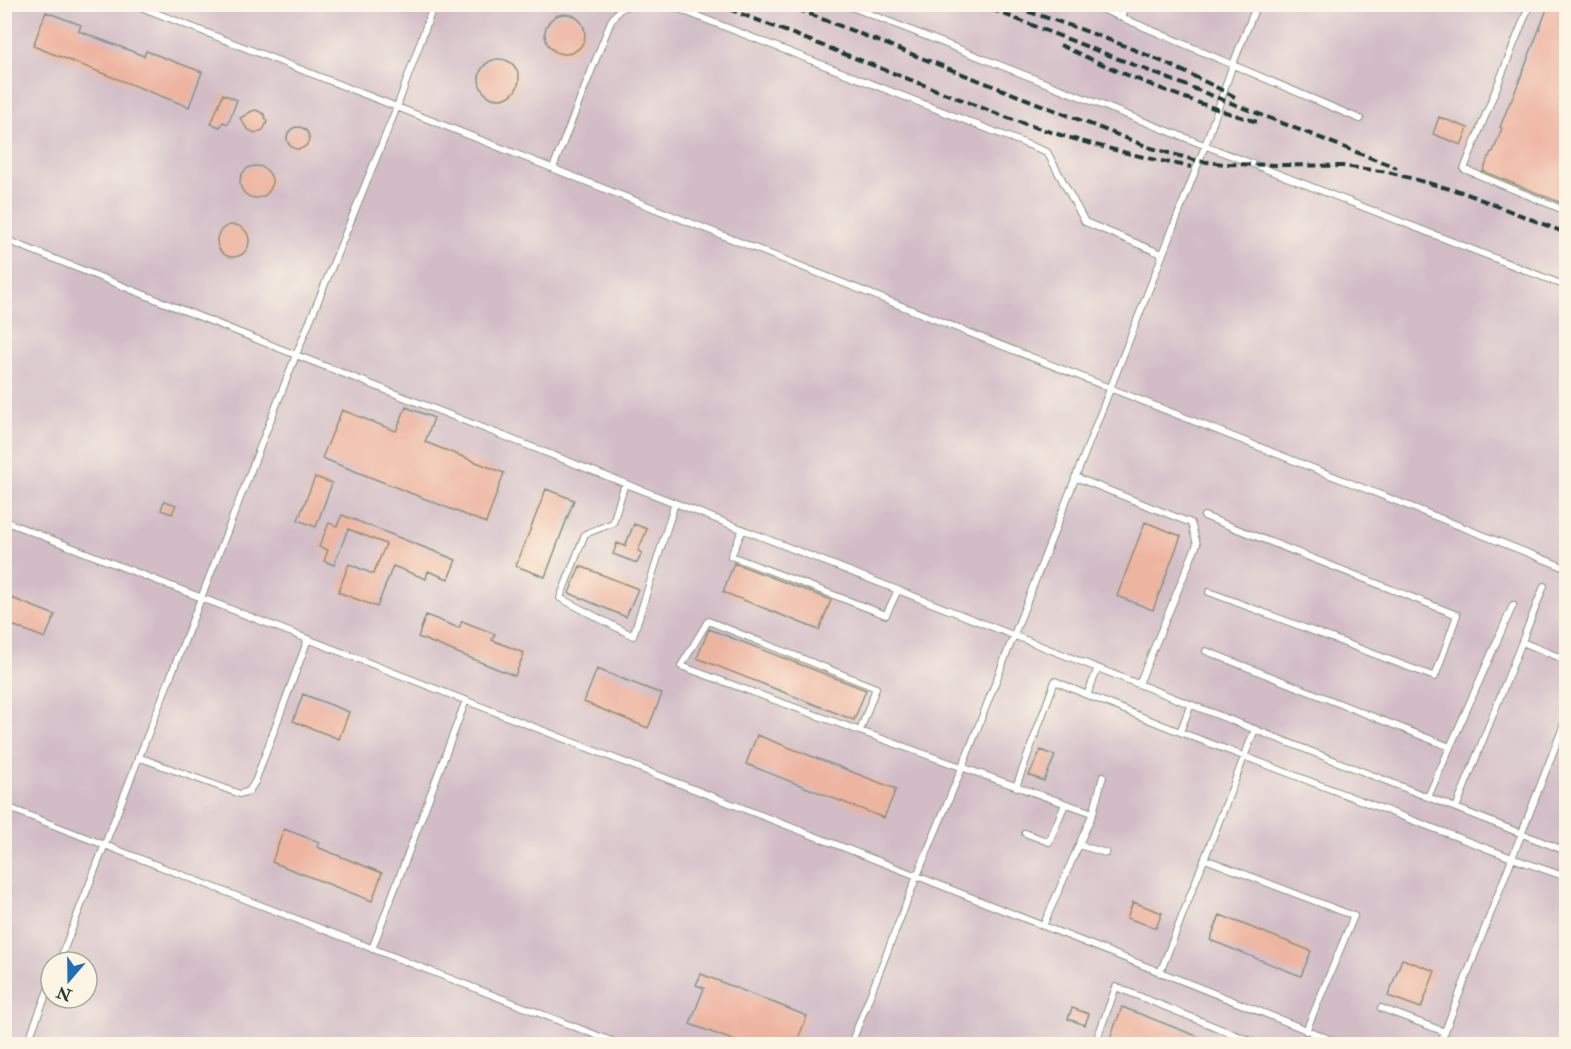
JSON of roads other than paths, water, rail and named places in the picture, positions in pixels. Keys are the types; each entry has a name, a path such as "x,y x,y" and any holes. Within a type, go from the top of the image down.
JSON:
{"lane":[{"path":"133,4 1566,568"},
{"path":"64,950 296,355 397,107 434,4"},
{"path":"553,168 610,21 620,10 631,4"},
{"path":"666,4 1047,152 1085,222 1162,254"},
{"path":"844,4 1566,286"},
{"path":"1090,4 1360,119"},
{"path":"1121,17 1126,4"},
{"path":"851,1044 962,768 1257,4"},
{"path":"1530,4 1464,169 1566,211"},
{"path":"4,239 1566,851"},
{"path":"1075,477 1191,523 1197,544 1139,684"},
{"path":"625,483 612,523 585,534 560,598 633,636 675,503"},
{"path":"1204,516 1456,615 1435,677 1209,592"},
{"path":"4,521 917,876 1306,1030 1326,1042 1342,1044"},
{"path":"743,529 731,556 886,615 898,590"},
{"path":"1456,808 1544,586"},
{"path":"1428,797 1513,605"},
{"path":"860,731 876,688 708,621 681,666 726,682 860,731 962,768 1093,813"},
{"path":"138,757 240,794 249,791 255,782 308,639"},
{"path":"1522,642 1566,660"},
{"path":"1206,651 1450,747"},
{"path":"1087,695 1098,668"},
{"path":"1016,787 1055,681 1180,732 1566,877"},
{"path":"372,949 466,700"},
{"path":"1180,732 1191,704"},
{"path":"1440,1044 1566,719"},
{"path":"1160,973 1255,729"},
{"path":"1043,926 1093,813 1103,776"},
{"path":"1025,833 1049,842 1065,804"},
{"path":"4,806 619,1044"},
{"path":"1079,845 1106,853"},
{"path":"1204,859 1354,916 1306,1030"},
{"path":"1095,1044 1116,987 1258,1044"},
{"path":"1381,1008 1445,1032"},
{"path":"27,1044 40,1010"}],"railway":[{"path":"716,4 1016,121 1103,147 1192,167"},
{"path":"784,4 1151,148 1198,161 1224,164 1342,166 1388,172 1461,192"},
{"path":"978,4 1397,168"},
{"path":"1002,4 1121,44 1235,97"},
{"path":"1060,45 1159,88 1261,123"},
{"path":"1454,189 1566,233"}]}
